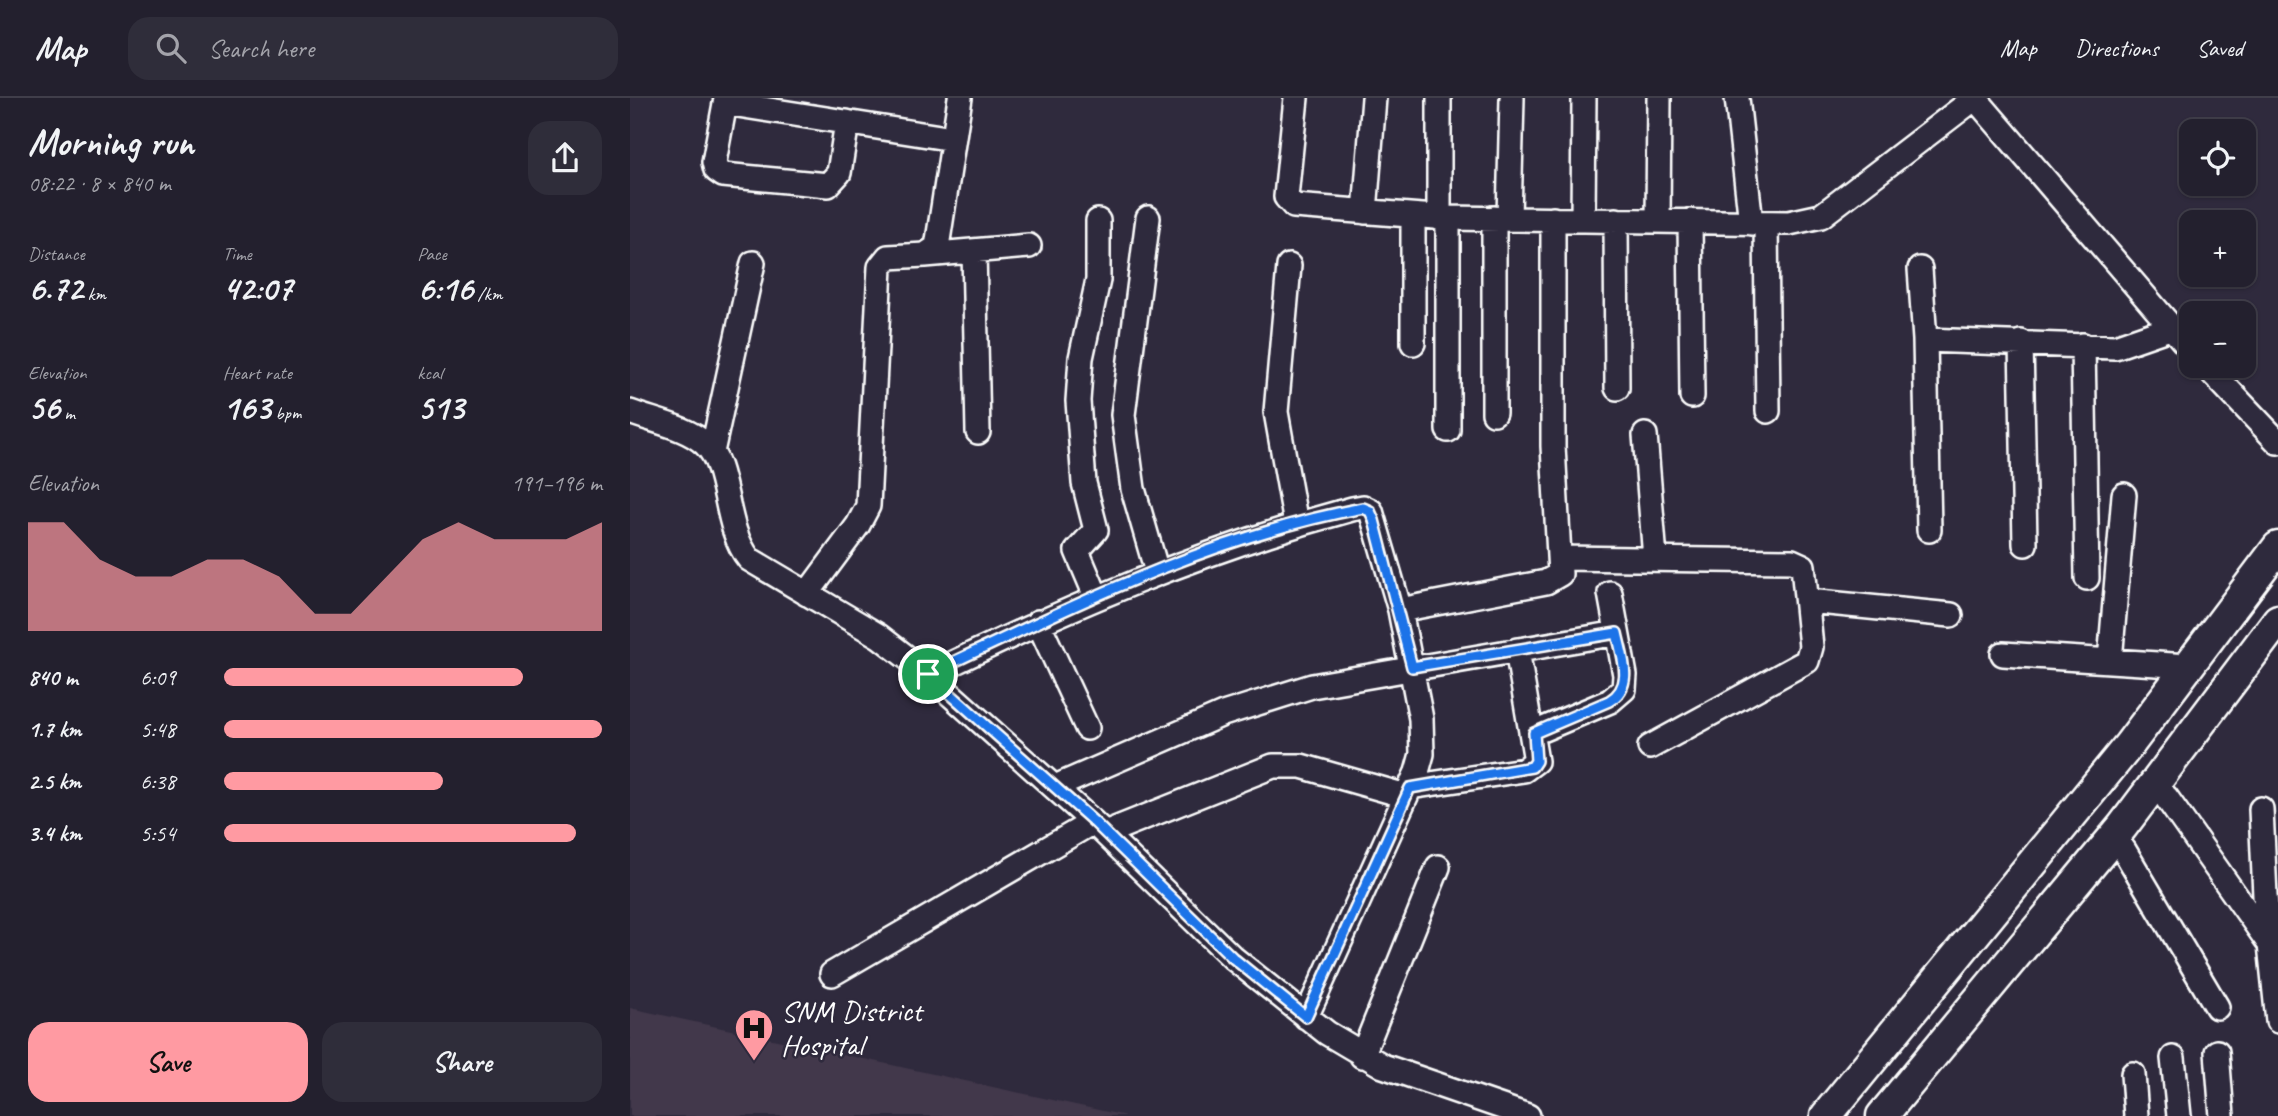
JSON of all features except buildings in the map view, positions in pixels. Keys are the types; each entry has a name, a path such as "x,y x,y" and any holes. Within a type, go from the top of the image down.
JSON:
{"main road":[{"path":"1826,1116 2050,845 2278,547"},
{"path":"1905,1116 2115,830 2278,578"},
{"path":"1882,1116 2115,830 2278,620"},
{"path":"1851,1116 2115,830 2166,797 2278,647"}],"street":[{"path":"925,255 940,242 960,98"},
{"path":"1296,98 1286,197 1294,206 1443,218 1759,223 1800,223 1821,216 1975,98 2179,337"},
{"path":"1365,212 1374,98"},
{"path":"1438,98 1448,430"},
{"path":"1494,413 1502,218 1512,98"},
{"path":"1583,219 1584,98"},
{"path":"1658,221 1660,98"},
{"path":"1737,98 1759,223 1768,411"},
{"path":"847,122 839,173 828,185 723,175 714,162 725,101 953,139"},
{"path":"1413,216 1413,343"},
{"path":"1148,218 1123,415 1130,478 1157,572"},
{"path":"1400,610 1546,582 1560,574 1553,446 1553,219"},
{"path":"1616,220 1617,388"},
{"path":"1096,596 1077,551 1096,530 1084,484 1078,401 1081,358 1098,280 1098,221"},
{"path":"1690,221 1692,396"},
{"path":"807,594 858,525 868,506 880,267 888,257 1029,246"},
{"path":"974,251 978,432"},
{"path":"753,263 712,452 739,547 749,559 879,636 928,674 1099,827 1233,958 1306,1017 1362,1056 1382,1066 1528,1116"},
{"path":"1289,266 1276,412 1296,524"},
{"path":"1920,269 1925,340 1929,530"},
{"path":"1925,340 2126,345 2170,328"},
{"path":"2021,342 2025,544"},
{"path":"2083,345 2087,578"},
{"path":"2217,378 2278,442"},
{"path":"630,412 694,437 712,452"},
{"path":"1646,435 1655,558"},
{"path":"2110,661 2124,495"},
{"path":"928,674 1096,596 1157,572 1296,524 1363,508 1370,511 1400,610 1423,738 1422,754 1408,792 1306,1017"},
{"path":"1560,558 1798,562 1806,572 1811,646 1807,661 1650,747"},
{"path":"1534,733 1609,701 1624,689 1625,675 1610,593"},
{"path":"1808,601 1951,615"},
{"path":"1038,622 1087,729"},
{"path":"1055,787 1264,700 1312,686 1617,633"},
{"path":"832,974 1099,827 1273,766 1301,766 1408,792 1532,767 1536,761 1534,733 1517,650"},
{"path":"2003,654 2188,666"},
{"path":"2166,797 2271,945"},
{"path":"2261,809 2272,895 2271,945 2278,1021"},
{"path":"2115,830 2217,1007"},
{"path":"1362,1056 1438,867"},
{"path":"2238,898 2272,895"},
{"path":"2217,1052 2222,1116"},
{"path":"2173,1058 2179,1116"},
{"path":"2133,1074 2136,1116"}],"shaded area":[{"name":"SNM District Hospital","path":"630,1008 1126,1116 630,1116"}],"place":[{"name":"SNM District Hospital","path":"754,1062"}],"route":[{"path":"1363,508 1370,511 1374,520 1400,610 1412,667 1617,633 1625,684 1618,696 1609,701 1534,733 1537,752 1532,767 1410,788 1306,1017 1233,958 1093,821 928,674 1065,609 1131,582 1242,541 1296,524 1363,508"}]}
